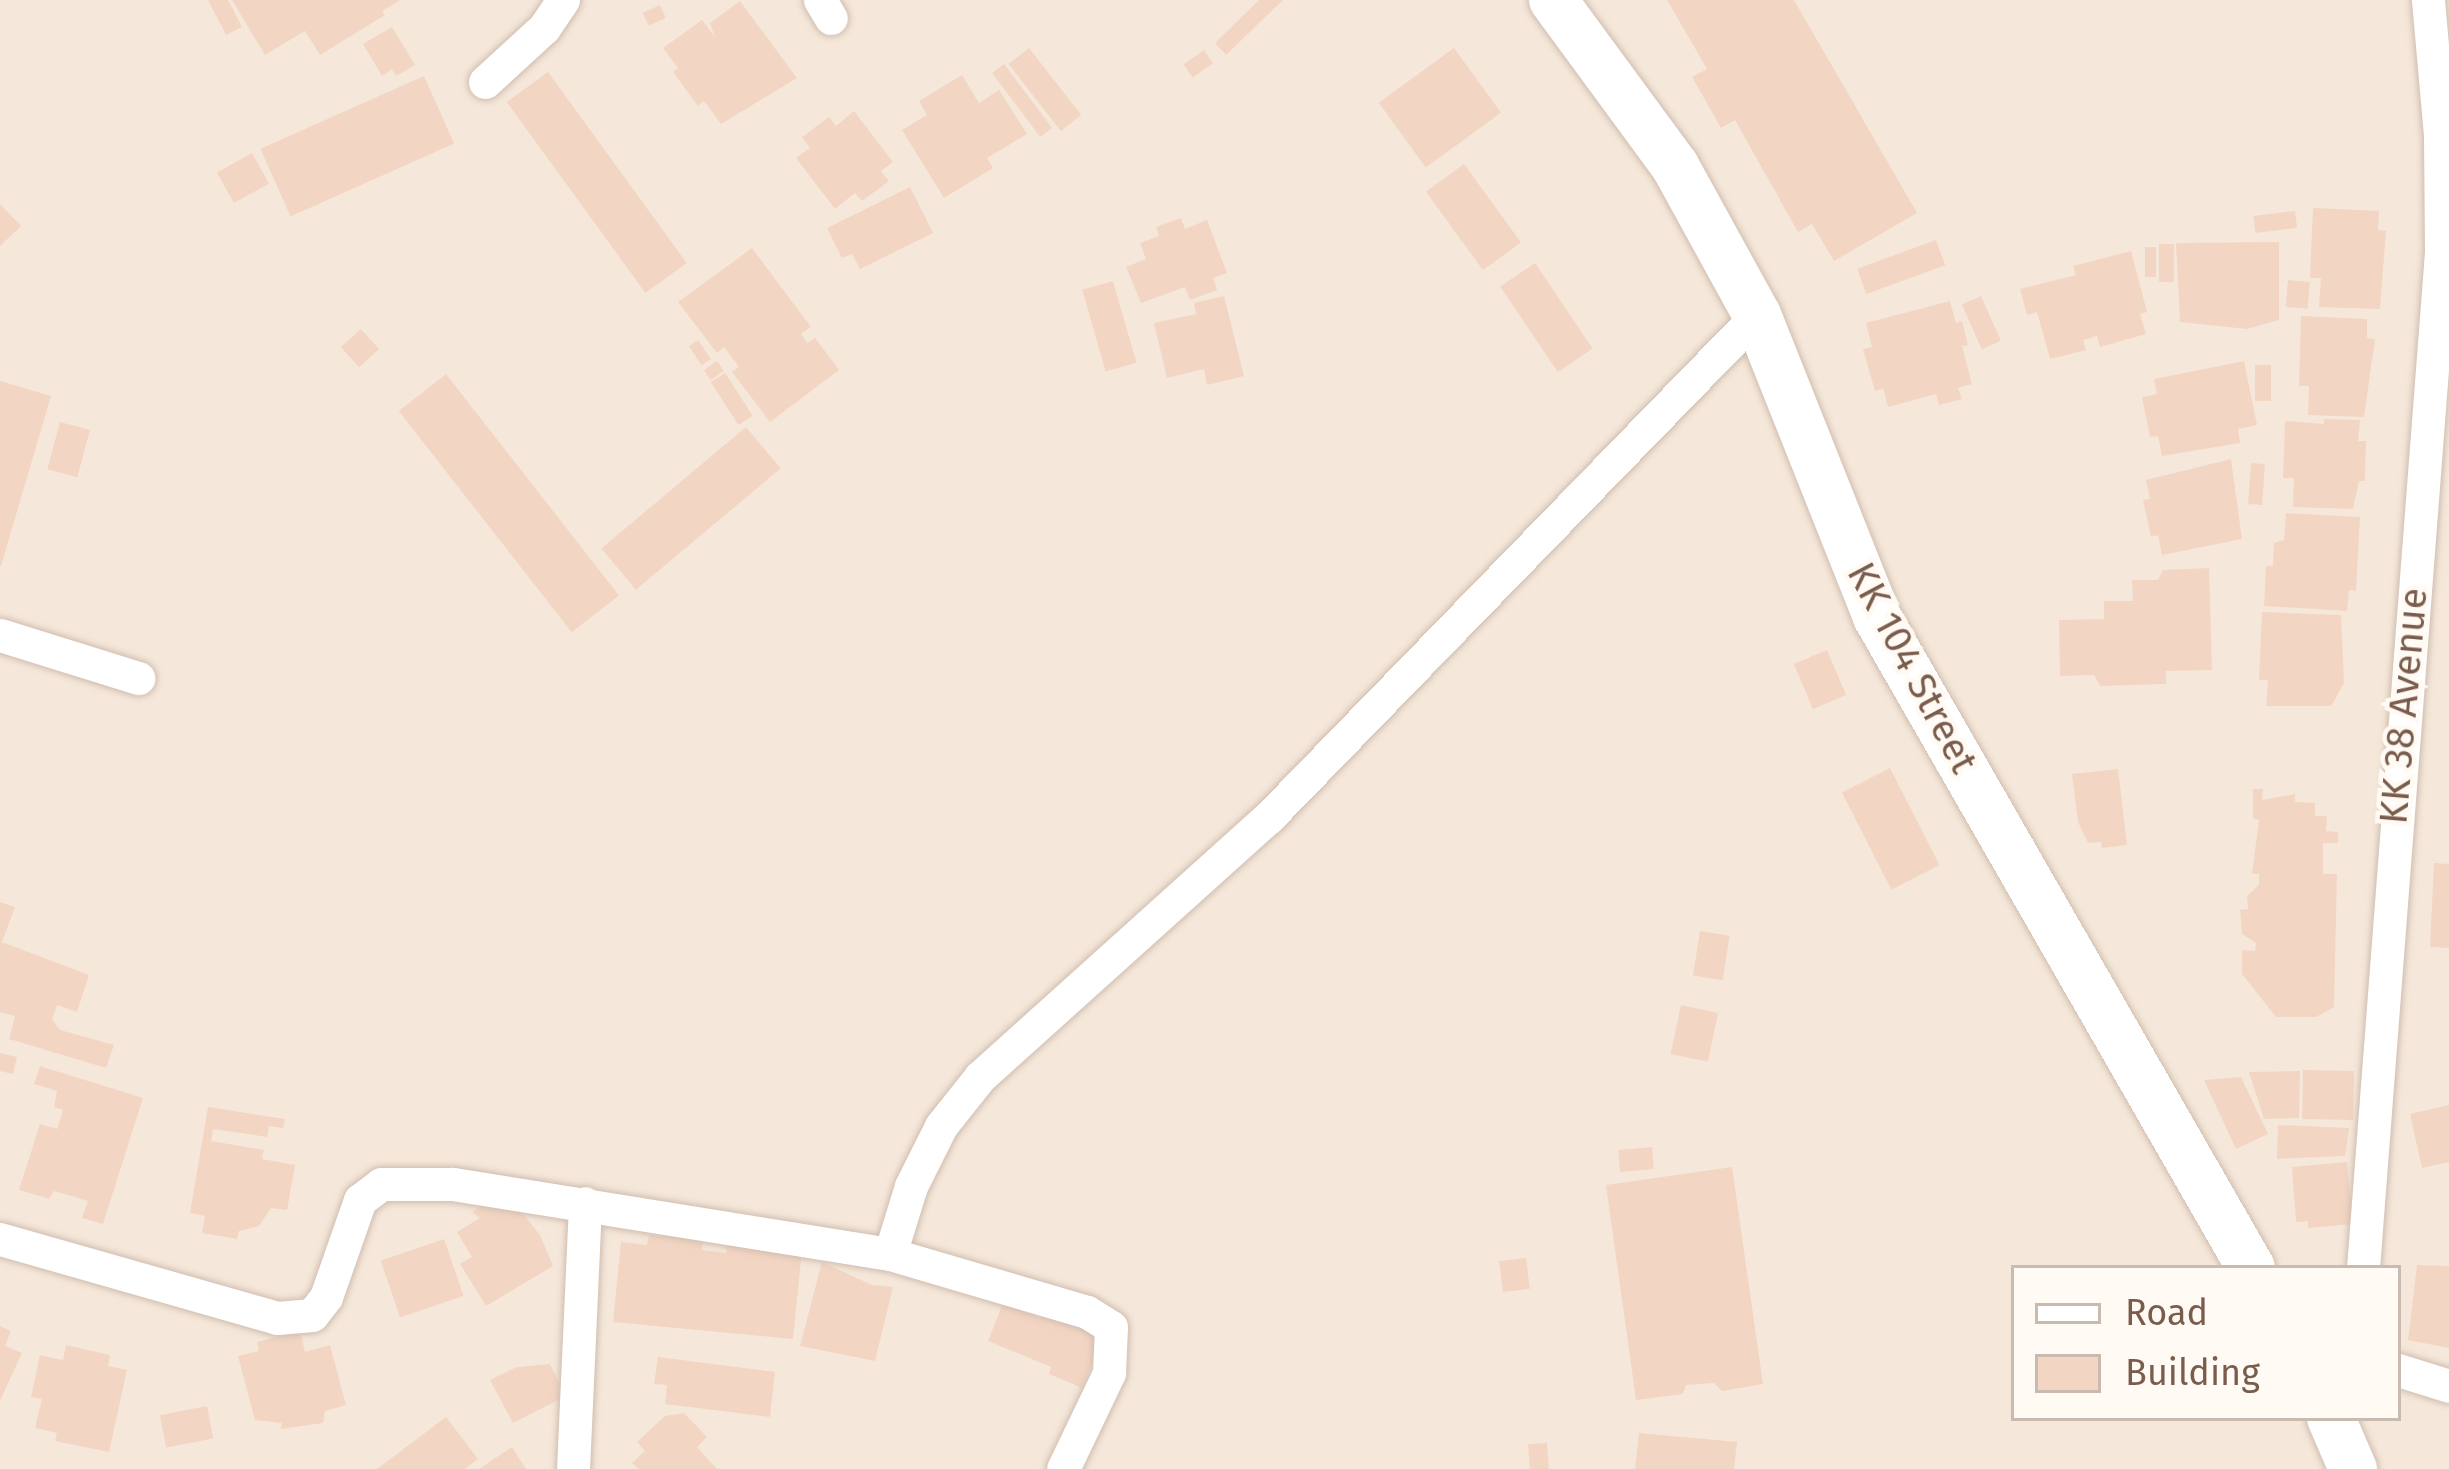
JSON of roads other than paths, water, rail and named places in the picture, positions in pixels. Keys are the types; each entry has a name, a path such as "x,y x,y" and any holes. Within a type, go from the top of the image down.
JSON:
{"street":[{"path":"485,82 544,28 563,0"},
{"name":"KK 104 Street","path":"1553,0 1675,166 1757,315 1876,617 2249,1265"},
{"name":"KK 38 Avenue","path":"2363,1265 2441,251 2440,135 2428,0"},
{"path":"890,1254 911,1186 941,1126 980,1077 1268,818 1757,315"},
{"path":"0,635 138,678"},
{"path":"0,1239 277,1318 312,1315 326,1297 360,1201 381,1184 453,1184 890,1254 1087,1312 1112,1327 1109,1373 1063,1469"},
{"path":"573,1469 585,1203"},
{"path":"2401,1371 2449,1386"}]}
